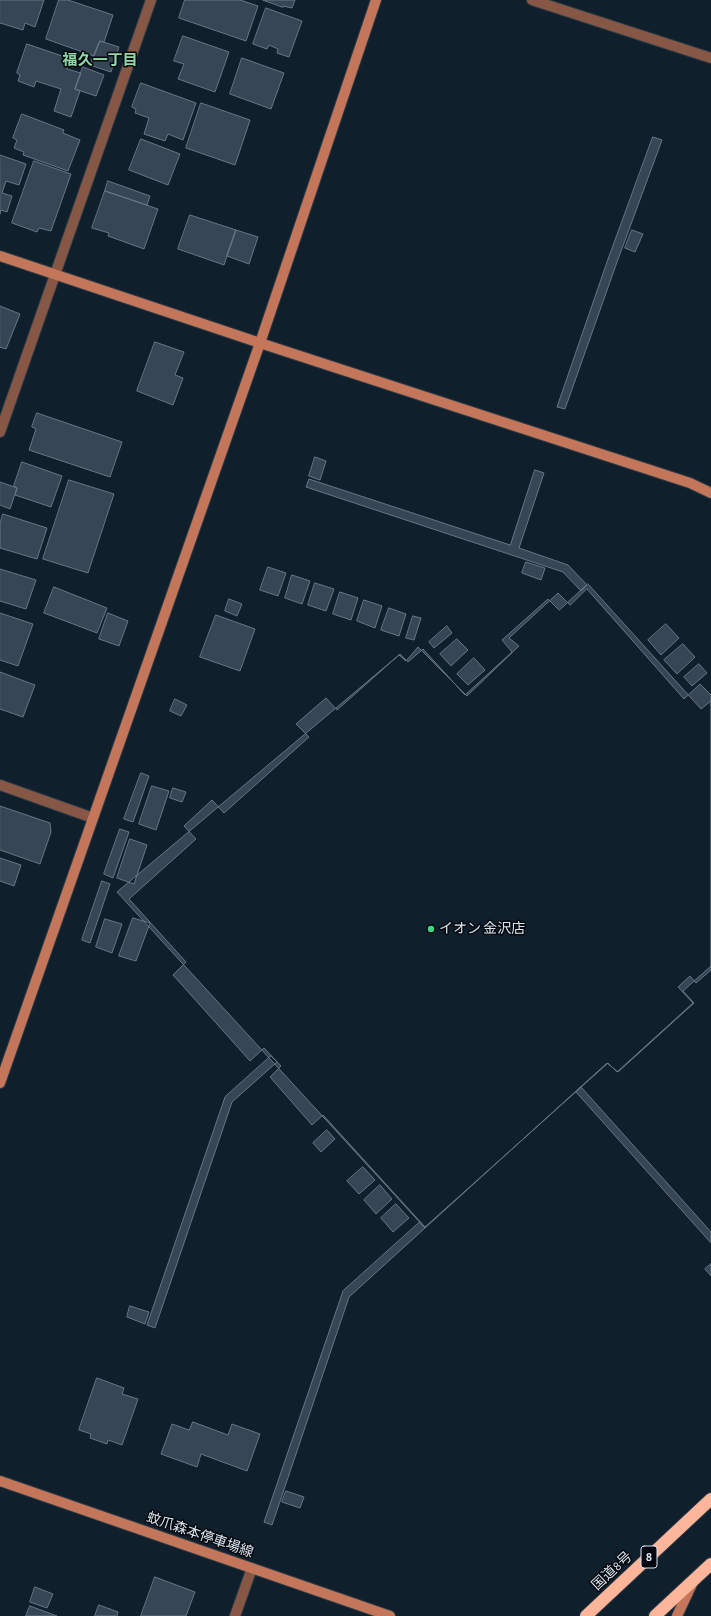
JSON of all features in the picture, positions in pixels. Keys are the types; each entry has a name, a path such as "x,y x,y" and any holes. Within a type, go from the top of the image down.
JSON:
{"highway":[{"name":"国道8号","path":"586,1616 711,1498"},
{"path":"655,1616 711,1564"}],"street":[{"path":"0,432 151,0"},
{"path":"0,1083 260,343 376,0"},
{"path":"532,0 711,58"},
{"path":"0,256 690,484 711,493"},
{"path":"0,785 93,818"},
{"name":"蚊爪森本停車場線","path":"0,1481 390,1616"},
{"path":"235,1616 252,1568"},
{"path":"677,1616 694,1580"}],"building":[{"path":"0,0 44,0 35,27 25,23 23,30 0,23"},
{"path":"59,0 68,0 113,15 104,42 100,41 94,56 46,39"},
{"path":"185,0 240,0 258,6 246,41 179,18"},
{"path":"263,0 295,0 292,8 283,7"},
{"path":"266,8 302,21 289,57 277,53 278,49 269,45 267,49 253,44"},
{"path":"183,36 229,52 215,92 178,79 184,64 174,61"},
{"path":"100,41 119,47 111,72 90,65"},
{"path":"27,44 71,59 67,69 81,73 75,89 80,91 71,117 54,111 61,89 36,81 34,87 18,81 20,75 17,73"},
{"path":"242,58 284,73 271,109 230,94"},
{"path":"83,67 104,75 96,96 75,89"},
{"path":"141,83 196,103 183,140 168,134 165,141 144,134 149,118 135,113 136,109 132,107"},
{"path":"201,103 250,120 235,165 186,148"},
{"path":"22,114 64,130 63,133 80,140 68,171 23,155 24,152 14,148 17,140 13,138"},
{"path":"653,137 662,140 565,409 557,407 607,262"},
{"path":"141,139 180,154 168,185 129,170"},
{"path":"0,155 26,164 19,185 6,181 2,193 12,196 7,212 1,210 0,214"},
{"path":"34,161 71,174 51,231 39,228 37,232 12,223"},
{"path":"108,181 150,196 147,205 105,191"},
{"path":"105,191 158,209 144,249 108,236 109,233 92,228"},
{"path":"190,215 236,230 224,265 178,249"},
{"path":"236,230 258,237 249,264 227,256"},
{"path":"632,230 643,234 635,252 625,248"},
{"path":"0,306 20,314 6,349 0,347"},
{"path":"155,342 184,352 175,375 183,378 173,405 137,391"},
{"path":"37,413 122,442 110,477 29,450 36,429 32,427"},
{"path":"315,457 326,461 320,480 309,476"},
{"path":"22,462 62,476 51,507 15,495 17,488 14,486"},
{"path":"535,470 544,473 519,548 568,565 587,585 581,591 563,572 306,487 309,479 510,545"},
{"path":"69,480 114,494 88,573 43,559"},
{"path":"0,482 17,488 10,509 0,505"},
{"path":"3,514 47,528 37,559 0,548 0,524"},
{"path":"526,562 545,568 541,580 522,573"},
{"path":"268,567 286,573 278,596 260,590"},
{"path":"0,569 36,580 26,609 0,601"},
{"path":"292,575 310,581 302,604 285,598"},
{"path":"315,583 334,589 326,611 308,605"},
{"name":"イオン 金沢店","path":"588,584 701,709 711,701 711,970 696,983 690,976 678,987 693,1003 617,1072 608,1063 425,1227 323,1115 312,1125 270,1077 281,1066 264,1048 250,1061 173,975 186,962 129,899 196,839 184,826 212,800 224,813 309,737 296,724 326,698 337,710 400,654 408,662 423,649 465,695 512,652 502,640 548,599 559,610"},
{"path":"54,587 107,608 97,633 44,613"},
{"name":"イオン 金沢店","path":"587,589 684,699 700,684 711,695 711,966 683,991 694,1003 618,1072 607,1063 425,1228 117,892 399,655 406,661 418,647 467,696 519,646 509,638 558,593 570,605"},
{"path":"340,592 358,598 351,620 333,614"},
{"path":"229,599 242,604 237,616 225,611"},
{"path":"364,600 382,606 375,628 357,621"},
{"path":"389,608 406,614 399,636 381,630"},
{"path":"0,613 33,624 18,666 0,660"},
{"path":"108,613 128,621 119,646 99,639"},
{"path":"216,615 255,629 240,671 200,657"},
{"path":"413,616 421,618 414,640 406,638"},
{"path":"666,624 679,638 661,655 648,640"},
{"path":"447,626 452,633 434,648 429,642"},
{"path":"457,639 468,650 451,666 440,654"},
{"path":"683,644 695,657 677,674 664,660"},
{"path":"474,658 485,670 468,685 457,674"},
{"path":"699,664 707,673 692,686 684,677"},
{"path":"0,672 35,685 23,717 0,709"},
{"path":"175,699 187,705 181,716 170,711"},
{"path":"141,773 149,776 133,822 124,819"},
{"path":"152,786 169,791 156,830 139,824"},
{"path":"173,788 186,792 182,802 170,798"},
{"path":"0,806 50,823 51,832 40,864 0,850"},
{"path":"120,829 129,832 113,878 104,874"},
{"path":"130,839 147,845 134,884 117,878"},
{"path":"0,858 21,865 14,886 0,881"},
{"path":"102,881 110,884 90,943 82,940"},
{"path":"133,918 150,923 136,961 119,956"},
{"path":"105,919 122,924 112,953 96,947"},
{"path":"271,1056 277,1062 232,1102 155,1328 147,1325 225,1097"},
{"path":"581,1087 711,1232 711,1243 576,1092"},
{"path":"327,1130 335,1139 321,1152 313,1143"},
{"path":"363,1167 375,1180 359,1194 347,1181"},
{"path":"380,1185 392,1199 376,1214 364,1200"},
{"path":"396,1204 409,1218 393,1232 381,1218"},
{"path":"420,1222 425,1228 349,1297 272,1525 264,1522 343,1291"},
{"path":"711,1264 711,1276 705,1269"},
{"path":"130,1306 149,1312 145,1324 127,1317"},
{"path":"97,1378 124,1388 122,1394 138,1399 122,1445 108,1440 107,1444 90,1438 91,1434 79,1430"},
{"path":"193,1422 228,1435 232,1424 260,1434 247,1471 201,1454 197,1467 161,1454 172,1424 189,1430"},
{"path":"286,1491 304,1497 300,1508 282,1502"},
{"path":"155,1577 195,1592 186,1616 141,1616"},
{"path":"35,1587 53,1594 47,1608 30,1602"},
{"path":"99,1605 118,1612 117,1616 95,1616"},
{"path":"30,1606 57,1616 26,1616"}],"place":[{"name":"イオン 金沢店","path":"431,929"}],"district":[{"name":"福久一丁目","path":"100,60"}]}
